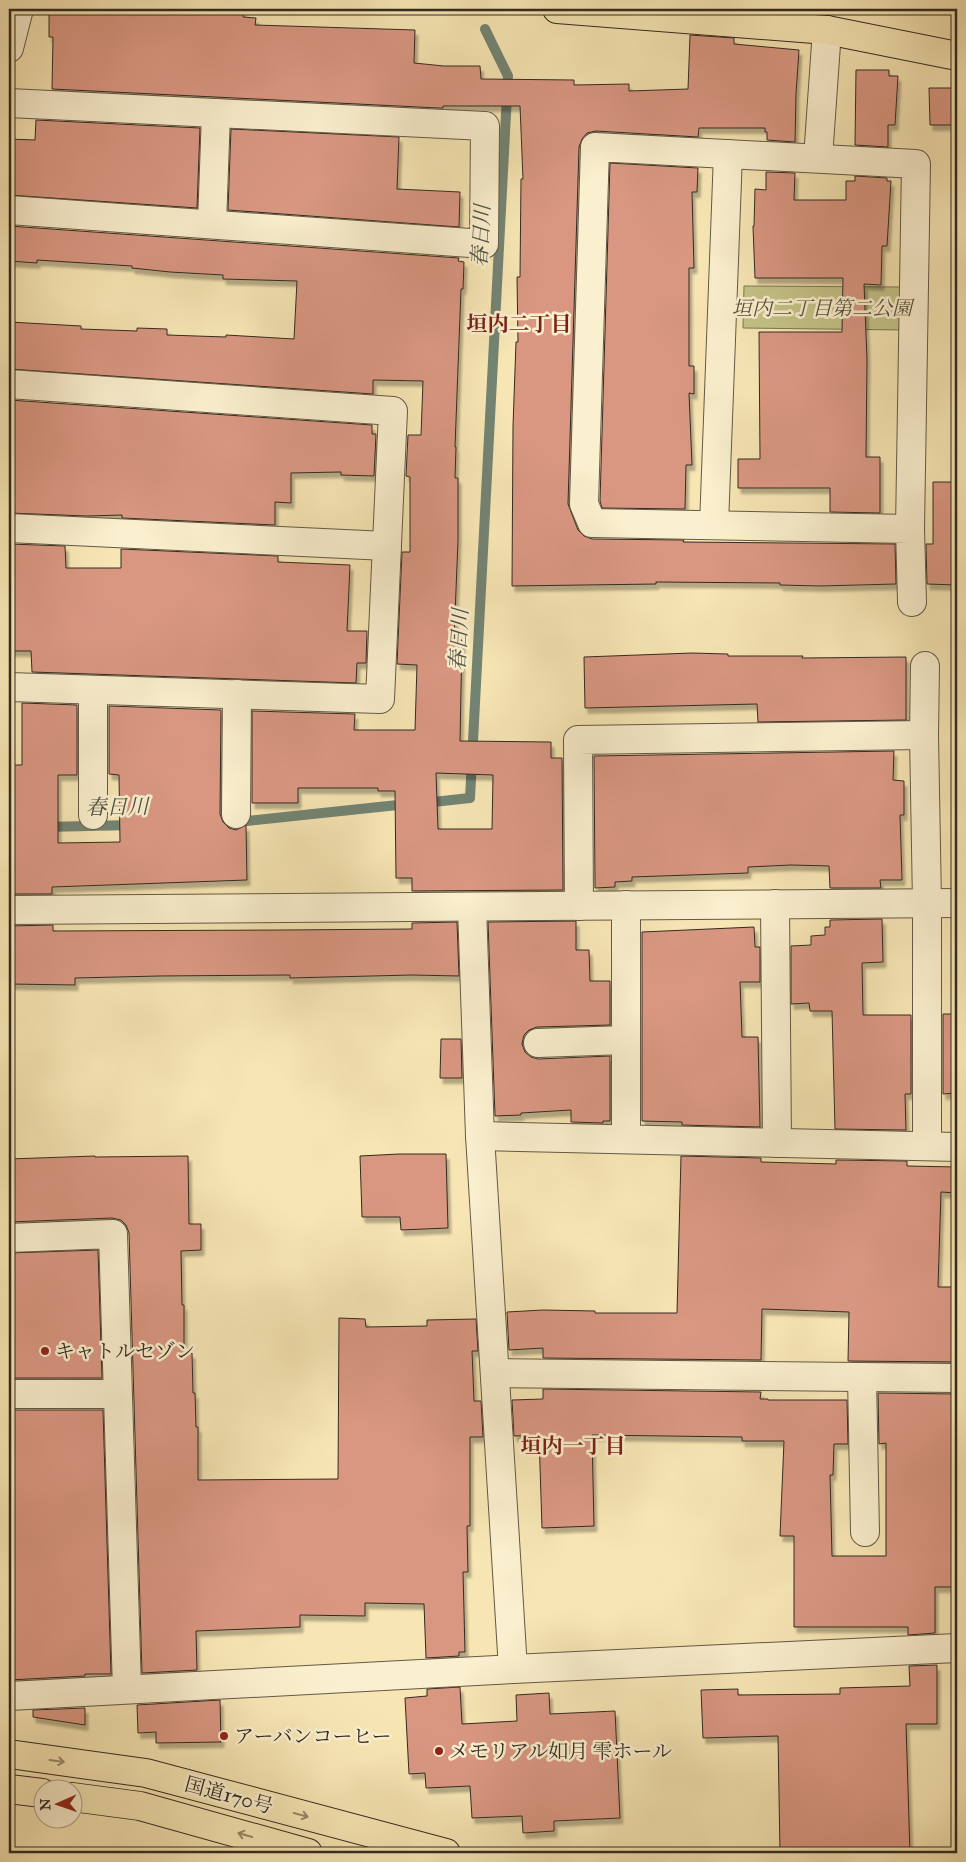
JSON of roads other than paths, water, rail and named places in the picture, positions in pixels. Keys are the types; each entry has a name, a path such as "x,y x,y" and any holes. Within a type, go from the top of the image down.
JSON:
{"highway":[{"path":"558,9 827,30 957,56"},
{"name":"国道170号","path":"9,1754 146,1773 446,1853"},
{"path":"9,1789 32,1792"},
{"name":"国道170号","path":"82,1798 140,1806 308,1853"}],"street":[{"path":"9,48 19,9"},
{"path":"818,158 827,30"},
{"path":"9,103 485,126 484,244 9,210"},
{"path":"212,224 216,113"},
{"path":"910,529 592,523 584,504 595,147 916,164 910,529 912,602"},
{"path":"714,525 728,154"},
{"path":"9,384 393,411 380,699 9,687"},
{"path":"9,528 386,546"},
{"path":"925,666 927,1146"},
{"path":"93,690 93,815"},
{"path":"236,814 237,694"},
{"path":"579,906 578,740 924,735"},
{"path":"9,910 957,902"},
{"path":"775,904 777,1142"},
{"path":"626,905 626,1139"},
{"path":"472,907 480,1136 513,1669"},
{"path":"538,1043 626,1040"},
{"path":"480,1136 957,1147"},
{"path":"9,1238 113,1234 126,1689"},
{"path":"495,1372 957,1378"},
{"path":"862,1377 865,1532"},
{"path":"9,1394 117,1394"},
{"path":"9,1696 957,1648"}],"waterway":[{"name":"春日川","path":"424,803 470,798 508,76 485,29"},
{"name":"春日川","path":"210,823 237,822 407,804"},
{"name":"春日川","path":"45,827 133,825"}],"place":[{"name":"キャトルセゾン","path":"45,1351"},
{"name":"アーバンコーヒー","path":"224,1736"},
{"name":"メモリアル如月 雫ホール","path":"439,1751"}],"district":[{"name":"垣内二丁目","path":"519,324"},
{"name":"垣内一丁目","path":"573,1446"}],"park label":[{"name":"垣内二丁目第二公園","path":"822,308"}]}
